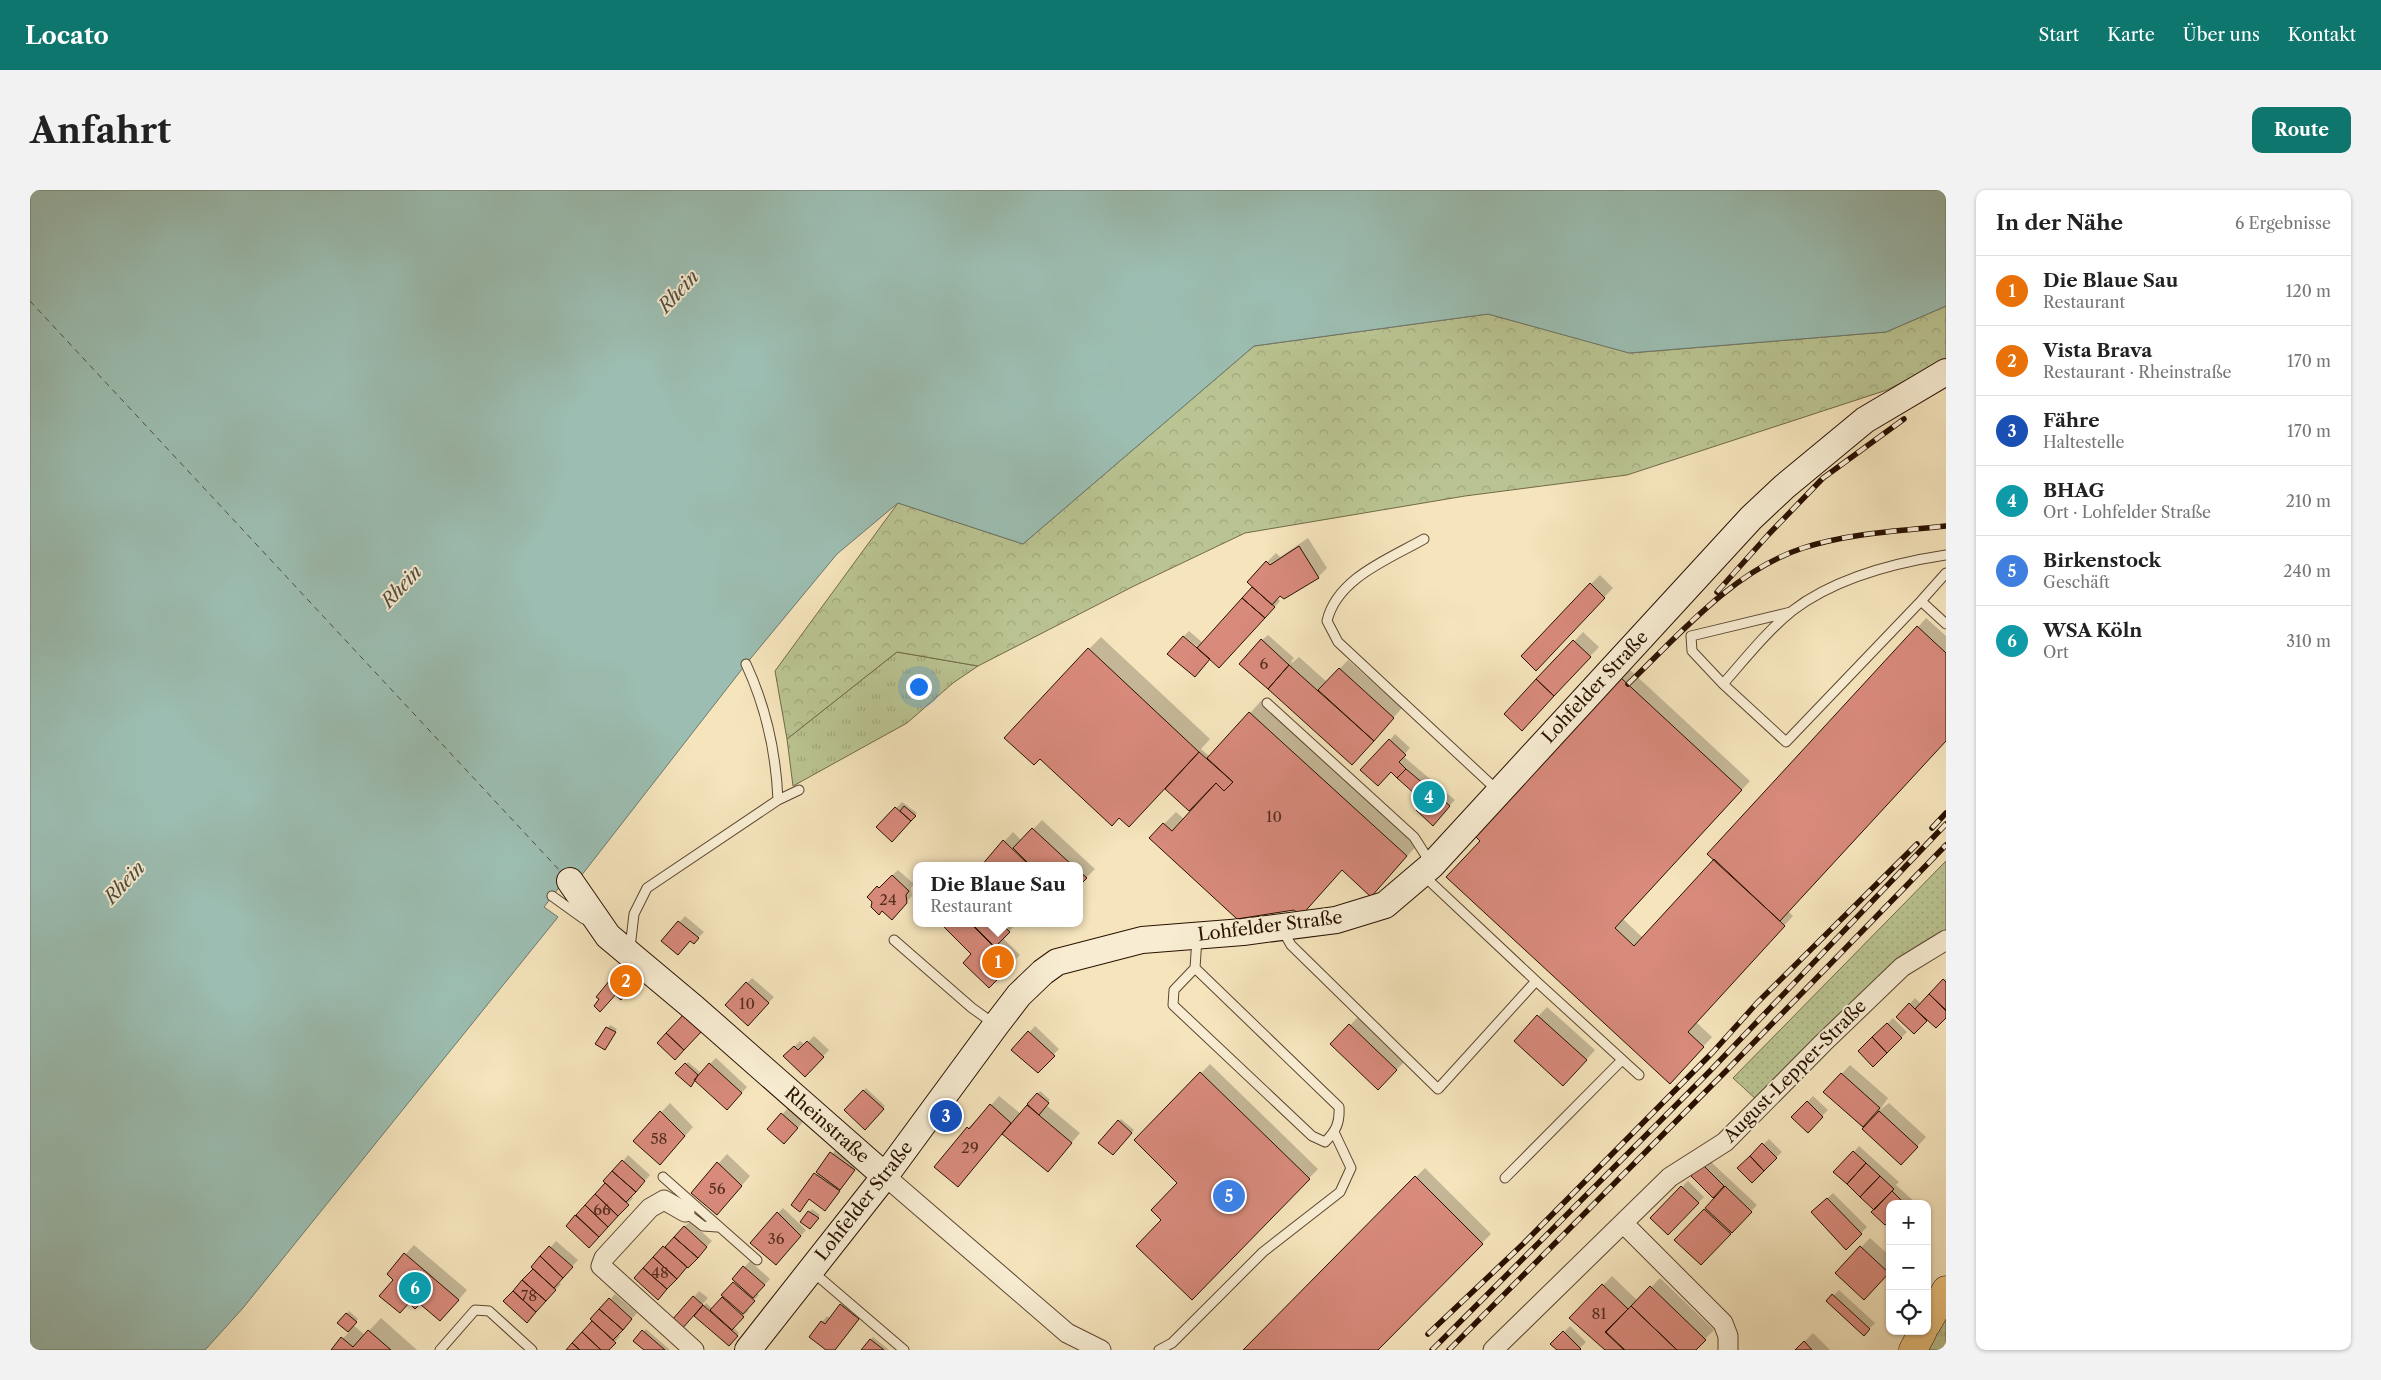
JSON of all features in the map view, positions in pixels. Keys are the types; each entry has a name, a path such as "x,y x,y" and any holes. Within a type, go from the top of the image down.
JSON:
{"main road":[{"path":"1931,1317 1946,1290"},
{"path":"1913,1350 1921,1335"}],"street":[{"name":"Lohfelder Straße","path":"748,1350 885,1176 996,1025 1037,977 1057,962 1142,940 1198,936 1336,920 1385,905 1427,869 1751,518 1784,487 1865,420 1946,372"},
{"name":"Rheinstraße","path":"561,888 608,936 1067,1333 1101,1350"},
{"name":"August-Lepper-Straße","path":"1493,1350 1670,1177 1725,1142 1822,1043 1902,967 1946,940"},
{"path":"686,1212 664,1200 650,1208 604,1258 601,1266 694,1350"},
{"path":"1624,1224 1723,1323 1728,1336 1728,1350"}],"lane":[{"path":"1424,539 1358,576 1331,607 1327,622 1338,642 1498,792"},
{"path":"1723,684 1761,640 1809,599 1834,586 1893,565 1946,555"},
{"path":"1792,612 1692,636 1692,651 1723,684 1786,742 1921,601 1946,572"},
{"path":"1921,601 1946,624"},
{"path":"746,664 756,686 774,752 778,800"},
{"path":"1267,703 1414,837 1427,869 1536,981 1638,1075"},
{"path":"629,954 634,914 647,888 778,800 799,790"},
{"path":"1281,927 1291,945 1438,1089 1536,981"},
{"path":"1195,968 1340,1108 1340,1120 1334,1132 1325,1142 1312,1136 1173,1005 1174,990 1195,968 1198,936"},
{"path":"894,940 972,1008 996,1025"},
{"path":"1505,1178 1622,1060"},
{"path":"1159,1350 1172,1343 1263,1252 1340,1192 1351,1168 1334,1132"},
{"path":"663,1177 717,1227 757,1260"},
{"path":"686,1212 703,1226 717,1227"},
{"path":"811,1270 904,1350"},
{"path":"440,1350 475,1310 488,1311 532,1350"}],"green space":[{"path":"1946,306 1946,360 1887,390 1627,475 1465,496 1245,533 1134,586 978,666 897,652 787,739 775,671 898,503 1023,544 1254,346 1488,314 1630,353 1886,332"},
{"path":"897,652 978,666 953,683 907,723 793,786 787,739"},
{"path":"1946,861 1946,932 1758,1101 1733,1078"},
{"path":"1946,1318 1946,1350 1927,1350"}],"water":[{"name":"Rhein","path":"30,190 1946,190 1946,306 1886,332 1629,353 1488,314 1254,346 1023,544 898,503 837,554 746,664 581,876 561,885 544,907 558,917 243,1308 205,1350 30,1350"}],"building":[{"path":"1299,546 1319,578 1284,599 1280,596 1272,605 1247,582 1266,561 1270,565"},
{"path":"1590,583 1605,598 1536,671 1521,656"},
{"path":"1252,587 1275,607 1265,618 1242,598"},
{"path":"1242,598 1265,618 1219,668 1197,648"},
{"path":"1917,626 1946,653 1946,741 1780,921 1707,854"},
{"path":"1183,636 1210,659 1195,677 1167,654"},
{"path":"1261,639 1289,665 1268,689 1239,664"},
{"path":"1573,640 1591,657 1554,696 1536,679"},
{"path":"1088,648 1199,752 1129,827 1119,818 1112,826 1040,759 1034,765 1004,738"},
{"path":"1289,665 1374,741 1352,765 1268,689"},
{"path":"1339,668 1394,718 1374,741 1318,690"},
{"path":"1620,677 1742,790 1615,928 1634,946 1714,859 1785,926 1688,1032 1704,1047 1670,1084 1446,877 1480,841 1474,835"},
{"path":"1536,679 1554,696 1522,731 1504,714"},
{"path":"1249,712 1407,856 1371,897 1342,870 1301,916 1294,910 1237,919 1149,838 1163,823 1172,831 1216,783 1224,791 1233,782 1207,758"},
{"path":"1389,739 1406,755 1399,762 1406,769 1397,778 1391,772 1378,786 1360,770"},
{"path":"1199,752 1233,782 1224,791 1216,783 1189,811 1165,789"},
{"path":"1406,769 1450,806 1433,826 1416,810 1424,802 1397,778"},
{"path":"904,806 916,816 911,821 900,811"},
{"path":"895,807 911,821 892,842 876,827"},
{"path":"1032,828 1069,862 1027,862 1013,848"},
{"path":"1003,840 1026,862 984,862"},
{"path":"892,875 909,891 906,895 907,903 892,920 882,911 879,915 871,907 872,902 867,897 877,886 879,888"},
{"path":"678,921 699,938 694,944 690,941 678,955 661,941"},
{"path":"944,927 974,927 1012,965 989,988 963,963 971,954"},
{"path":"975,927 1004,927 1010,932 995,947"},
{"path":"622,967 638,981 621,1000 615,995 618,992 612,987 615,984 610,980"},
{"path":"1943,979 1946,982 1946,1010 1929,994"},
{"path":"610,980 615,984 612,987 618,992 600,1012 594,1006 599,999 596,997"},
{"path":"746,982 769,1003 748,1026 725,1005"},
{"path":"1929,994 1946,1011 1946,1018 1936,1028 1915,1009"},
{"path":"1909,1003 1927,1021 1914,1034 1896,1017"},
{"path":"684,1014 702,1031 684,1050 666,1033"},
{"path":"1537,1015 1587,1060 1563,1086 1514,1041"},
{"path":"1887,1023 1902,1038 1887,1053 1872,1037"},
{"path":"1349,1024 1397,1070 1378,1090 1330,1044"},
{"path":"606,1027 616,1032 605,1050 595,1044"},
{"path":"1028,1031 1055,1056 1038,1073 1011,1050"},
{"path":"666,1033 684,1050 675,1060 657,1043"},
{"path":"1872,1037 1887,1053 1873,1067 1858,1051"},
{"path":"807,1041 824,1057 805,1077 783,1056 794,1046 798,1050"},
{"path":"685,1063 698,1075 691,1087 675,1073"},
{"path":"709,1063 742,1093 727,1110 694,1080"},
{"path":"1200,1072 1310,1179 1192,1300 1136,1246 1161,1220 1151,1210 1177,1183 1134,1140"},
{"path":"1841,1073 1880,1108 1863,1127 1823,1092"},
{"path":"863,1090 884,1109 865,1130 844,1110"},
{"path":"1037,1093 1049,1103 1039,1115 1027,1104"},
{"path":"1807,1101 1823,1117 1808,1133 1791,1117"},
{"path":"990,1104 1011,1123 958,1187 934,1167 967,1127 969,1129"},
{"path":"1027,1105 1072,1143 1048,1172 1002,1134"},
{"path":"660,1111 685,1136 660,1165 633,1141"},
{"path":"1879,1111 1918,1147 1901,1165 1862,1129"},
{"path":"781,1113 798,1128 784,1144 767,1129"},
{"path":"1118,1120 1132,1133 1113,1155 1098,1143"},
{"path":"1762,1143 1777,1158 1764,1171 1750,1156"},
{"path":"1853,1151 1866,1163 1847,1184 1833,1172"},
{"path":"830,1152 855,1170 840,1190 816,1172"},
{"path":"1750,1156 1764,1171 1752,1183 1737,1168"},
{"path":"622,1160 645,1181 636,1192 612,1171"},
{"path":"717,1162 742,1186 717,1215 691,1193"},
{"path":"1866,1163 1880,1176 1860,1197 1847,1184"},
{"path":"1702,1164 1724,1186 1713,1198 1691,1176"},
{"path":"612,1171 636,1192 626,1202 603,1181"},
{"path":"814,1173 840,1191 825,1211 809,1199 800,1212 791,1205"},
{"path":"1415,1176 1483,1244 1378,1350 1243,1350"},
{"path":"1880,1176 1894,1189 1874,1210 1860,1197"},
{"path":"605,1183 629,1205 618,1216 595,1194"},
{"path":"1681,1186 1699,1203 1668,1235 1650,1218"},
{"path":"1725,1186 1752,1212 1732,1233 1705,1208"},
{"path":"1892,1191 1901,1200 1886,1200 1885,1225 1871,1212"},
{"path":"595,1194 618,1216 608,1227 585,1205"},
{"path":"1827,1198 1862,1234 1846,1250 1811,1212"},
{"path":"585,1205 608,1227 599,1237 576,1215"},
{"path":"1704,1209 1731,1234 1701,1265 1674,1240"},
{"path":"808,1211 819,1218 810,1229 800,1222"},
{"path":"777,1212 801,1236 776,1265 750,1243"},
{"path":"575,1215 599,1237 589,1248 566,1226"},
{"path":"684,1226 707,1247 698,1258 674,1237"},
{"path":"674,1237 698,1258 688,1268 665,1247"},
{"path":"549,1246 573,1267 563,1278 540,1256"},
{"path":"663,1246 687,1267 677,1279 653,1257"},
{"path":"1860,1246 1886,1270 1886,1276 1864,1300 1835,1273"},
{"path":"404,1253 459,1300 440,1321 420,1304 415,1309 409,1303 400,1313 379,1296 393,1280 387,1274"},
{"path":"540,1256 563,1278 554,1288 531,1267"},
{"path":"653,1257 677,1279 667,1289 643,1268"},
{"path":"743,1266 765,1285 753,1298 732,1279"},
{"path":"643,1268 667,1289 658,1300 634,1278"},
{"path":"533,1269 556,1290 546,1301 522,1280"},
{"path":"522,1280 546,1301 536,1312 513,1291"},
{"path":"733,1282 755,1301 743,1314 721,1295"},
{"path":"1602,1284 1628,1309 1605,1332 1624,1350 1605,1350 1569,1318"},
{"path":"1650,1286 1706,1340 1696,1350 1677,1350 1631,1306"},
{"path":"513,1291 536,1312 527,1323 503,1301"},
{"path":"1832,1294 1870,1329 1864,1336 1826,1301"},
{"path":"693,1296 703,1305 681,1330 671,1321"},
{"path":"722,1297 744,1317 732,1330 710,1310"},
{"path":"609,1298 632,1319 623,1330 599,1309"},
{"path":"840,1304 859,1319 835,1350 826,1350 809,1337 821,1321 825,1324"},
{"path":"703,1305 738,1336 729,1346 694,1316"},
{"path":"1631,1306 1677,1350 1625,1350 1606,1332"},
{"path":"599,1309 623,1330 613,1340 590,1319"},
{"path":"346,1313 357,1322 348,1332 337,1323"},
{"path":"592,1321 616,1343 609,1350 601,1350 582,1332"},
{"path":"368,1330 391,1350 331,1350 341,1337 353,1347"},
{"path":"642,1330 665,1350 644,1350 633,1341"},
{"path":"1563,1331 1580,1350 1557,1350 1550,1344"},
{"path":"582,1332 601,1350 580,1350 572,1343"},
{"path":"870,1339 884,1350 861,1350"},
{"path":"1804,1341 1812,1350 1795,1350"},
{"path":"572,1343 580,1350 566,1350"}],"ferry route":[{"path":"30,301 561,872"}],"railway":[{"path":"1717,592 1823,478 1904,419"},
{"path":"1628,684 1709,606 1753,572 1778,558 1803,548 1838,539 1874,533 1946,526"},
{"path":"1932,828 1946,813"},
{"path":"1432,1350 1711,1070 1946,824"},
{"path":"1428,1334 1523,1244 1713,1052 1757,1003 1917,844"},
{"path":"1449,1350 1729,1068 1946,845"}],"place":[{"name":"BHAG","path":"1429,797"},
{"name":"Die Blaue Sau","path":"998,962"},
{"name":"Vista Brava","path":"626,981"},
{"name":"Fähre","path":"946,1116"},
{"name":"Birkenstock","path":"1229,1196"},
{"name":"WSA Köln","path":"415,1288"}]}
